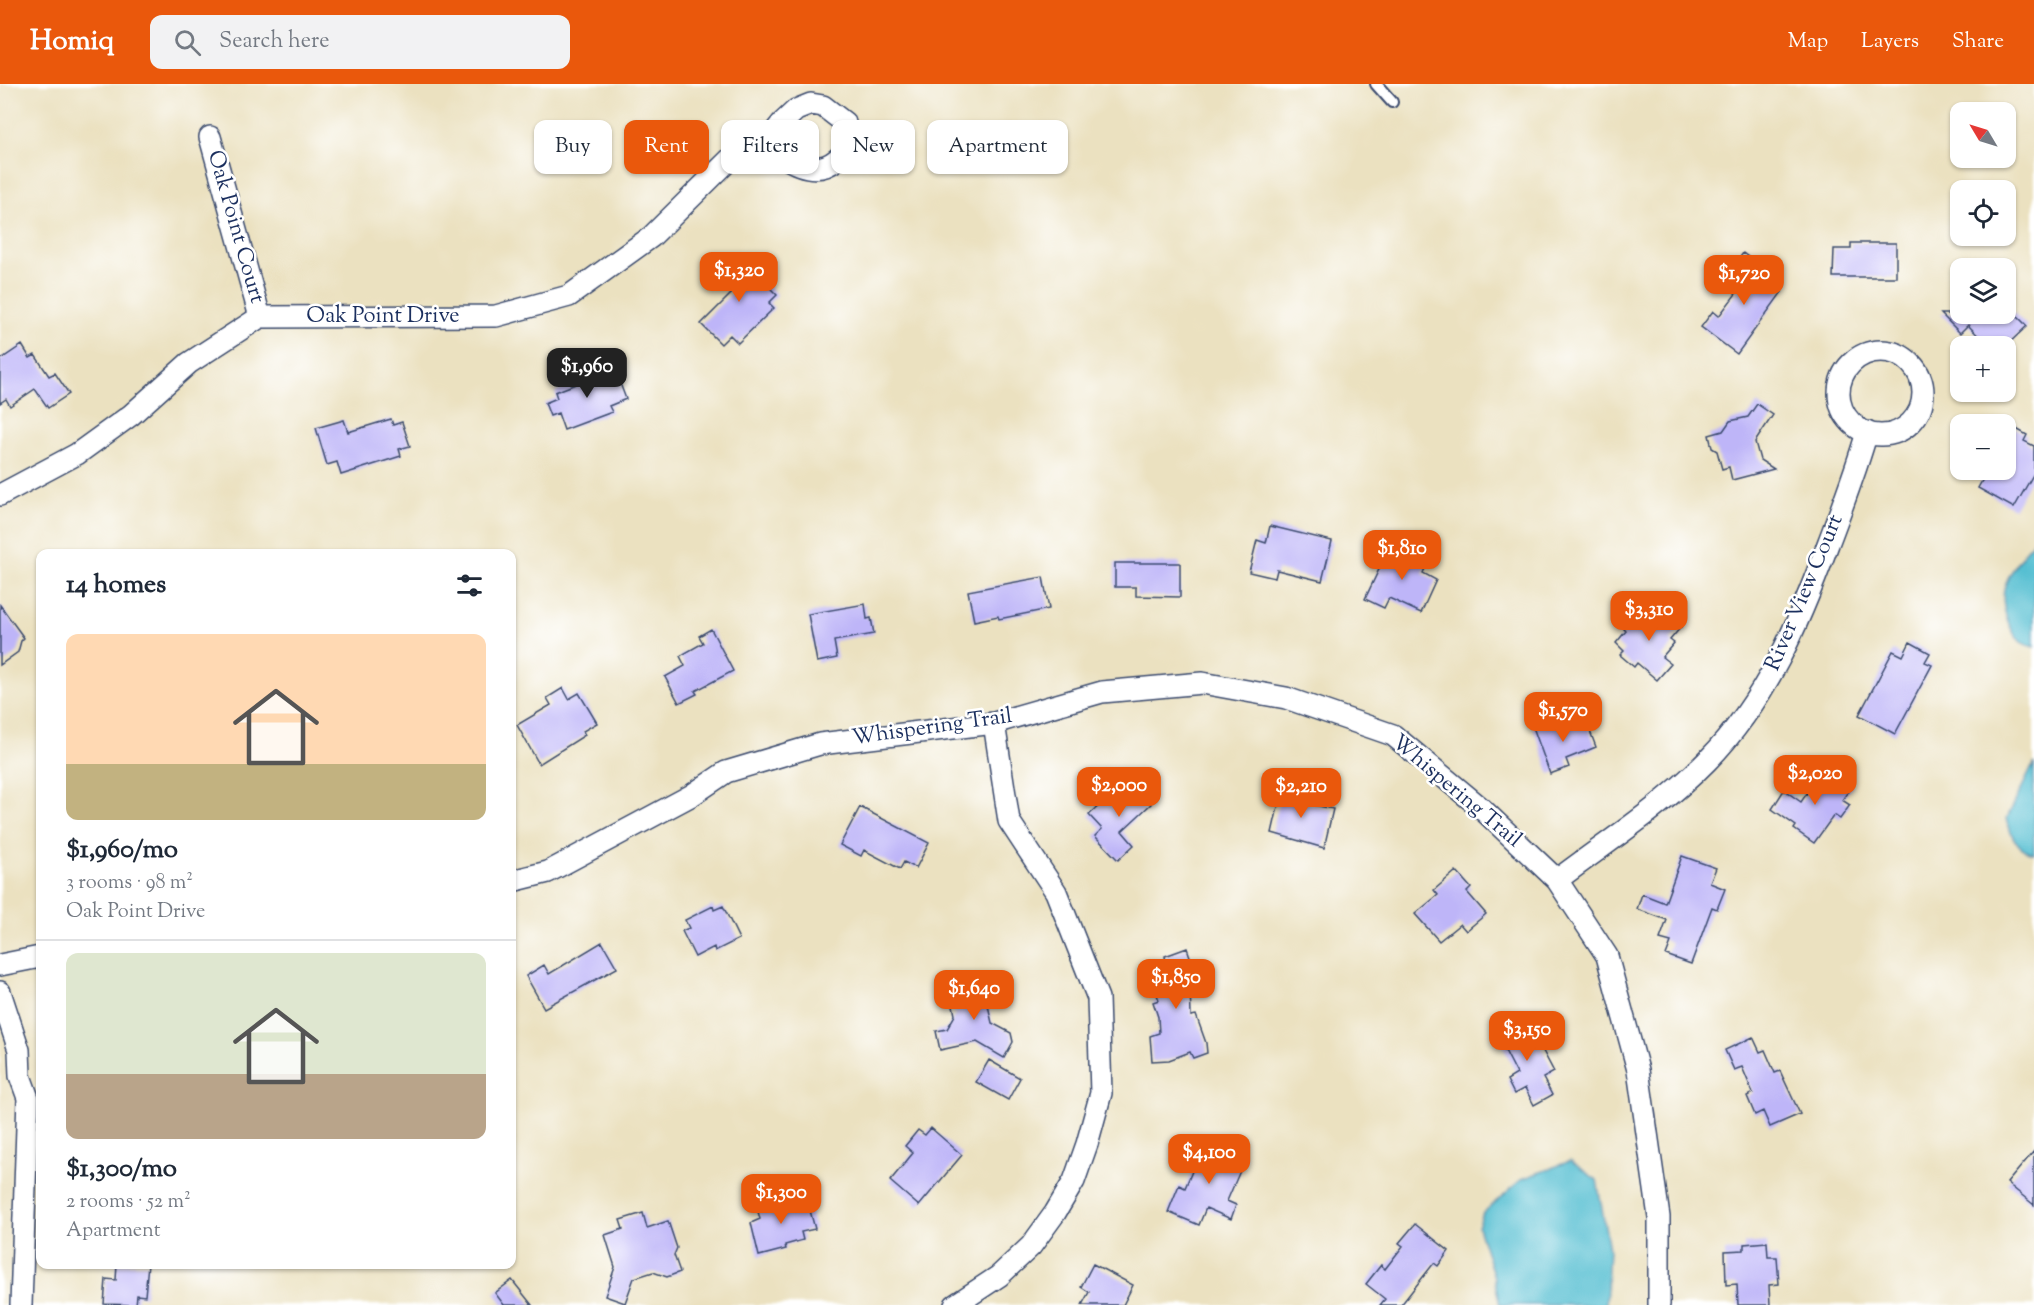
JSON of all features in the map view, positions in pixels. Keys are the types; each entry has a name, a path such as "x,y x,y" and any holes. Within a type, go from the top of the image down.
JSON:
{"street":[{"name":"Oak Point Court","path":"210,137 260,317"},
{"name":"Oak Point Drive","path":"260,317 496,316 569,296 651,237 721,168"},
{"path":"0,495 77,454 130,415 189,363 260,317"},
{"name":"River View Court","path":"1557,880 1669,796 1708,760 1743,718 1778,663 1796,626 1857,468 1867,432"},
{"name":"Whispering Trail","path":"516,879 548,872 692,795 726,772 820,744 994,723 1102,692 1202,683 1286,698 1393,735 1481,808 1557,880 1606,956 1638,1070 1659,1217 1659,1305"},
{"path":"955,1305 999,1275 1015,1261 1031,1246 1054,1213 1074,1181 1088,1144 1101,1093 1098,998 1056,892 1009,821 994,723"},
{"path":"0,965 36,958"},
{"path":"0,992 19,1050 20,1076 28,1098 21,1305"}],"lane":[{"path":"1376,84 1392,102"}],"water":[{"path":"2034,540 2034,647 2021,642 2012,631 2006,617 2003,596 2009,576"},
{"path":"2034,763 2034,853 2018,844 2010,830 2007,818"},
{"path":"1570,1161 1597,1180 1609,1249 1606,1305 1500,1305 1494,1277 1478,1227 1483,1213 1522,1179"}],"building":[{"path":"1851,243 1896,243 1896,277 1833,277 1834,249 1851,249"},
{"path":"728,253 762,287 766,284 777,295 769,303 774,308 738,343 730,335 721,344 701,324 735,290 713,268"},
{"path":"1743,253 1769,273 1765,279 1782,292 1737,354 1701,327 1713,311 1719,316 1745,282 1730,271"},
{"path":"1941,314 1950,314 1950,323"},
{"path":"2016,315 2027,326 2016,336 1978,336 1968,325 1960,333 1951,324 2016,324"},
{"path":"22,345 30,358 35,355 49,376 55,373 69,394 48,408 35,389 10,406 6,399 0,403 0,360"},
{"path":"613,365 626,399 609,406 612,412 564,430 558,413 550,416 545,403 557,398 555,392 594,377 593,373"},
{"path":"1757,404 1773,415 1755,442 1760,460 1774,469 1732,480 1729,467 1722,469 1717,451 1712,448 1709,435 1723,431 1730,421 1748,417"},
{"path":"391,419 393,425 402,422 410,446 399,449 401,456 341,475 337,462 327,465 316,428 344,420 348,432"},
{"path":"2016,429 2027,435 2024,441 2034,446 2034,473 2014,508 1978,488 1982,480 2016,480"},
{"path":"1270,526 1332,541 1322,581 1277,570 1275,578 1249,572 1257,540 1266,543"},
{"path":"1391,544 1428,562 1423,573 1436,580 1421,613 1389,598 1384,608 1365,599"},
{"path":"1115,563 1180,563 1180,597 1136,596 1136,587 1115,587"},
{"path":"1043,577 1049,609 999,619 998,616 974,621 968,591"},
{"path":"865,604 867,619 871,618 874,634 834,641 837,658 817,662 808,614"},
{"path":"0,605 24,638 18,652 0,665"},
{"path":"1658,607 1681,627 1670,640 1674,643 1662,657 1671,664 1657,680 1637,663 1634,667 1620,655 1624,651 1616,643 1626,631 1624,629 1639,612 1647,619"},
{"path":"711,629 733,671 695,691 697,694 679,703 665,677 685,666 680,656 703,643 699,636"},
{"path":"1910,642 1930,653 1925,662 1932,665 1895,734 1859,715 1893,651 1903,656"},
{"path":"563,688 569,699 579,693 597,723 583,731 585,735 539,764 517,725 551,705 547,698"},
{"path":"1585,718 1596,747 1566,759 1569,767 1550,774 1533,727 1553,719 1557,729"},
{"path":"1830,771 1852,786 1842,800 1850,805 1840,819 1834,815 1814,843 1794,829 1796,826 1772,809 1784,790 1801,802 1814,783 1819,786"},
{"path":"1128,779 1151,804 1122,831 1134,845 1118,860 1095,836 1102,829 1089,815"},
{"path":"1283,785 1303,790 1300,802 1333,809 1324,848 1272,833"},
{"path":"860,807 929,843 916,868 904,862 900,869 864,850 861,856 840,845"},
{"path":"1682,856 1716,868 1710,883 1725,889 1717,909 1712,907 1691,964 1666,955 1671,942 1660,939 1667,920 1637,909 1642,894 1665,903"},
{"path":"1456,871 1471,888 1467,892 1486,914 1466,931 1460,924 1439,941 1415,914 1438,895 1434,890"},
{"path":"713,906 714,910 723,906 739,939 715,951 714,947 695,957 682,931 689,928 685,920"},
{"path":"602,942 617,968 544,1008 526,976 544,965 549,974"},
{"path":"1187,948 1194,968 1195,985 1190,987 1191,1016 1196,1015 1206,1043 1207,1053 1193,1058 1190,1052 1169,1060 1152,1061 1150,1036 1159,1033 1158,1017 1153,1002 1159,1000 1152,981 1151,969 1166,964 1165,956"},
{"path":"976,976 978,988 992,985 995,999 987,1001 992,1023 1011,1033 1013,1042 1004,1058 977,1042 940,1050 936,1031 947,1029 955,1015 951,995 962,992 959,980"},
{"path":"1526,1019 1554,1072 1543,1078 1552,1095 1534,1105 1525,1088 1514,1094 1507,1080 1517,1074 1497,1035"},
{"path":"1753,1037 1760,1052 1765,1050 1775,1073 1780,1071 1800,1114 1770,1127 1763,1111 1755,1115 1747,1096 1753,1093 1742,1067 1734,1070 1725,1050"},
{"path":"989,1060 1020,1078 1008,1100 976,1082"},
{"path":"931,1128 962,1155 919,1206 890,1181 913,1153 905,1146 918,1130 925,1135"},
{"path":"1205,1140 1246,1157 1227,1201 1236,1205 1231,1219 1206,1208 1199,1225 1168,1212 1179,1185 1185,1188"},
{"path":"2034,1151 2034,1205 2007,1183"},
{"path":"782,1194 789,1199 796,1197 799,1205 808,1203 815,1229 801,1232 803,1240 785,1245 786,1249 759,1256 751,1223 760,1219 757,1208 772,1204 776,1196"},
{"path":"643,1213 647,1228 668,1221 677,1248 674,1255 680,1272 667,1277 653,1272 634,1278 625,1303 605,1296 615,1267 605,1235 623,1229 620,1220"},
{"path":"1415,1224 1449,1251 1438,1266 1434,1263 1401,1305 1380,1305 1385,1299 1366,1284 1381,1265 1385,1269 1403,1246 1399,1243"},
{"path":"1767,1242 1768,1257 1777,1257 1779,1284 1769,1285 1770,1305 1738,1305 1737,1284 1726,1285 1725,1251 1744,1250 1744,1244"},
{"path":"1093,1264 1133,1285 1123,1305 1082,1305 1089,1292 1081,1287"},
{"path":"117,1269 148,1269 145,1296 137,1295 136,1305 104,1304 106,1279 116,1280"},
{"path":"512,1280 532,1305 504,1305 495,1293"}]}
